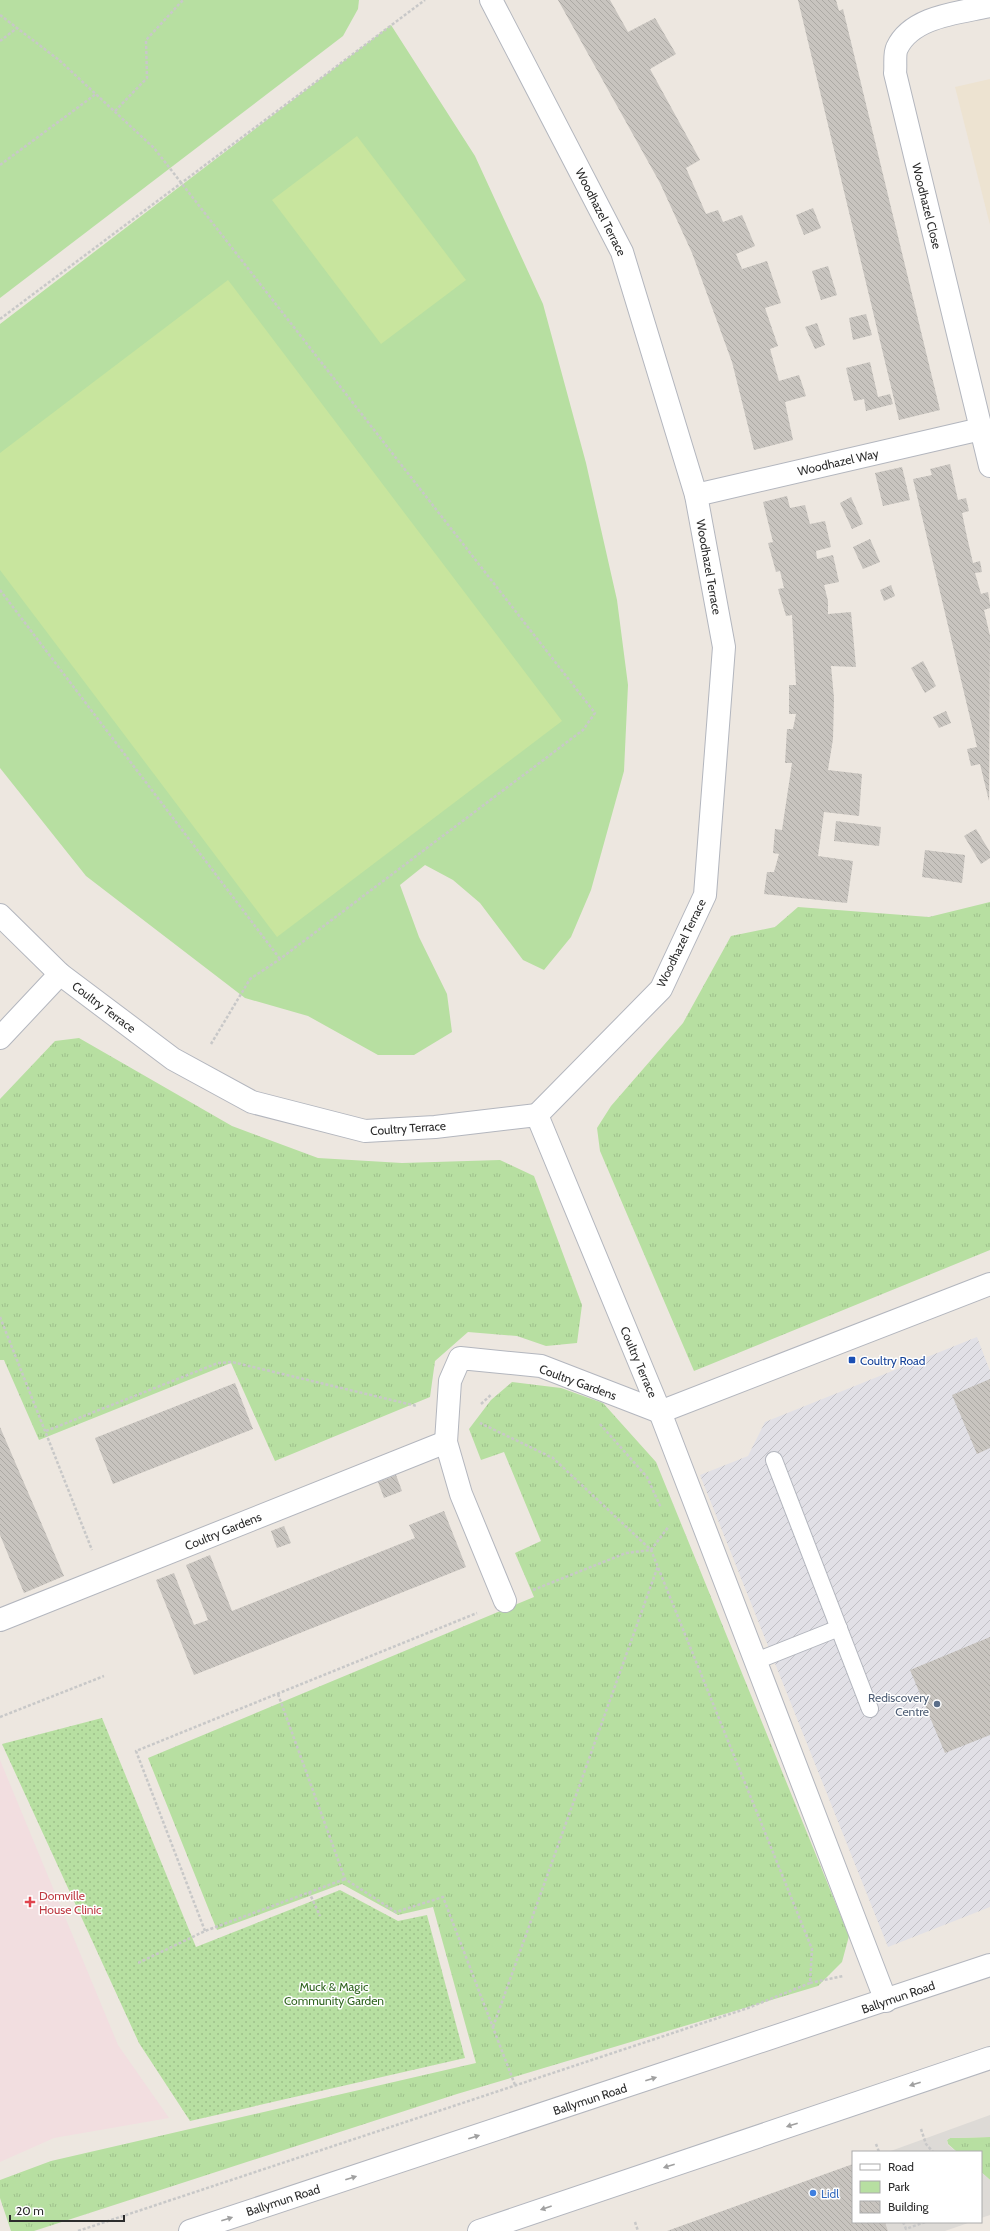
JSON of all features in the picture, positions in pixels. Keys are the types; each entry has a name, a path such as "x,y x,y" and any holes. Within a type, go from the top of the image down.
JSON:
{"street":[{"name":"Woodhazel Terrace","path":"491,0 622,252 696,495 724,647 705,894 661,989 537,1115"},
{"name":"Woodhazel Close","path":"990,6 934,20 911,29 896,49 896,73 990,466"},
{"name":"Woodhazel Way","path":"696,495 981,428"},
{"name":"Coultry Terrace","path":"0,915 60,974 173,1059 252,1102 365,1131 435,1127 537,1115 660,1412 886,2001"},
{"path":"0,1038 60,974"},
{"path":"660,1412 989,1287"},
{"name":"Coultry Gardens","path":"0,1620 446,1442 460,1416 450,1380 460,1358 541,1366 660,1412"},
{"name":"Coultry Gardens","path":"446,1442 461,1494 505,1601"},
{"name":"Ballymun Road","path":"190,2231 886,2001 990,1965"},
{"path":"479,2231 990,2058"}],"lane":[{"path":"774,1460 870,1709"},
{"path":"756,1661 839,1628"}],"path":[{"path":"115,111 147,78 146,40 183,0"},
{"path":"0,319 182,184 424,0"},
{"path":"0,15 59,60 154,148 595,714 583,730 250,979 195,1071"},
{"path":"0,41 17,28"},
{"path":"0,165 96,94"},
{"path":"0,590 280,958"},
{"path":"0,1317 103,1578"},
{"path":"46,1431 218,1363 232,1362 460,1416 553,1458 651,1550 812,1949 810,1983 748,2008 78,2231"},
{"path":"460,1416 495,1392"},
{"path":"597,1422 647,1477 662,1512"},
{"path":"205,1931 136,1751 626,1553 651,1550 669,1526 666,1519"},
{"path":"493,2027 658,1566"},
{"path":"0,1717 104,1676"},
{"path":"278,1694 345,1879 396,1912 443,1897 515,2085"},
{"path":"138,1963 205,1931 345,1879"},
{"path":"309,1892 320,1916"},
{"path":"921,2129 926,2144 932,2151"},
{"path":"876,2144 879,2151"},
{"path":"635,2222 638,2231"},
{"path":"903,2223 906,2229 923,2223"}],"shaded area":[{"path":"990,79 990,225 955,87"},
{"path":"977,1337 990,1371 990,1907 888,1947 700,1475 748,1456 765,1422"},
{"name":"Domville House Clinic","path":"0,1760 118,2045 169,2118 54,2138 0,2162"},
{"path":"990,2115 990,2137 950,2138 947,2140 948,2145 956,2151 891,2151"},
{"path":"982,2173 990,2180 990,2215 982,2218"},
{"path":"885,2223 968,2223 945,2231 888,2231"}],"green space":[{"path":"0,0 359,0 358,9 343,36 0,298"},
{"path":"391,25 475,156 543,304 586,463 617,600 628,685 624,771 591,890 571,937 544,970 523,960 480,903 453,880 425,865 400,885 419,937 447,994 452,1032 414,1055 378,1055 308,1016 245,998 86,876 0,768 0,324"},
{"path":"357,136 466,280 381,344 272,200"},
{"path":"228,280 562,721 277,937 0,570 0,453"},
{"path":"990,902 990,1250 694,1371 600,1151 597,1128 611,1106 683,1023 731,936 775,927 798,907 929,917"},
{"path":"79,1038 232,1126 318,1158 402,1163 500,1160 534,1176 582,1305 577,1343 546,1346 517,1336 468,1332 435,1361 430,1397 275,1461 231,1363 39,1440 4,1360 0,1360 0,1099 55,1041"},
{"path":"512,1382 561,1388 603,1403 656,1462 849,1936 842,1962 818,1986 457,2094 34,2231 11,2231 0,2198 0,2180 51,2161 476,2063 433,1907 398,1915 342,1884 217,1930 148,1758 534,1597 515,1553 541,1541 504,1452 481,1460 469,1429 491,1400"},
{"name":"Muck & Magic Community Garden","path":"102,1718 196,1947 340,1890 398,1921 427,1915 465,2058 190,2121 139,2043 2,1744"},
{"path":"990,2137 990,2180 982,2173 982,2151 956,2151 948,2144 947,2140 950,2138"}],"building":[{"path":"558,0 610,0 628,32 655,18 676,54 650,69 700,160 686,168 706,214 718,210 723,222 742,215 755,246 736,254 742,269 767,261 781,303 765,308 778,346 770,349 779,381 799,375 806,396 785,402 793,440 754,450 732,362 692,253 660,183"},
{"path":"798,0 836,0 839,11 843,9 940,410 899,420"},
{"path":"813,208 821,228 804,235 796,215"},
{"path":"828,266 837,295 821,300 812,271"},
{"path":"866,314 872,335 853,340 849,318"},
{"path":"817,323 825,345 815,349 805,327"},
{"path":"870,362 878,397 890,394 893,404 866,411 864,399 854,401 846,368"},
{"path":"950,464 958,500 966,498 969,511 962,513 967,537 973,563 980,561 982,572 975,573 981,594 988,592 990,604 990,608 984,610 990,636 989,801 980,764 971,766 967,749 977,747 913,479 932,475 930,469"},
{"path":"902,467 910,500 883,506 875,473"},
{"path":"787,496 790,508 805,505 810,524 825,521 831,547 816,551 817,559 833,555 839,582 824,585 828,601 828,614 851,612 856,667 831,666 834,698 833,739 828,770 862,774 859,816 824,812 818,856 853,861 847,903 764,894 767,872 774,872 779,854 773,853 775,829 782,830 792,763 785,763 787,729 793,729 796,714 789,714 789,685 796,685 792,615 786,616 778,589 784,588 780,571 776,572 768,543 773,542 763,502"},
{"path":"851,497 863,524 852,529 840,503"},
{"path":"870,539 880,562 863,569 853,547"},
{"path":"891,585 895,596 884,601 880,590"},
{"path":"923,661 936,686 925,693 911,668"},
{"path":"946,711 951,723 939,728 933,717"},
{"path":"836,821 881,827 879,846 834,841"},
{"path":"976,829 990,852 990,858 981,864 964,836"},
{"path":"925,850 965,855 962,883 922,877"},
{"path":"990,1379 990,1448 977,1454 952,1395"},
{"path":"235,1383 253,1429 113,1484 95,1438"},
{"path":"0,1427 64,1576 24,1593 0,1535"},
{"path":"396,1475 402,1491 384,1498 378,1482"},
{"path":"444,1511 466,1567 194,1675 156,1580 174,1573 194,1625 208,1620 186,1565 210,1555 232,1611 415,1538 409,1525"},
{"path":"284,1526 291,1543 277,1548 271,1531"},
{"path":"990,1637 990,1735 945,1753 910,1670"},
{"name":"Lidl","path":"852,2164 852,2223 885,2223 888,2231 667,2231"}],"place":[{"name":"Coultry Road","path":"852,1360"},
{"name":"Rediscovery Centre","path":"937,1704"},
{"name":"Domville House Clinic","path":"30,1902"},
{"name":"Lidl","path":"813,2193"}]}
